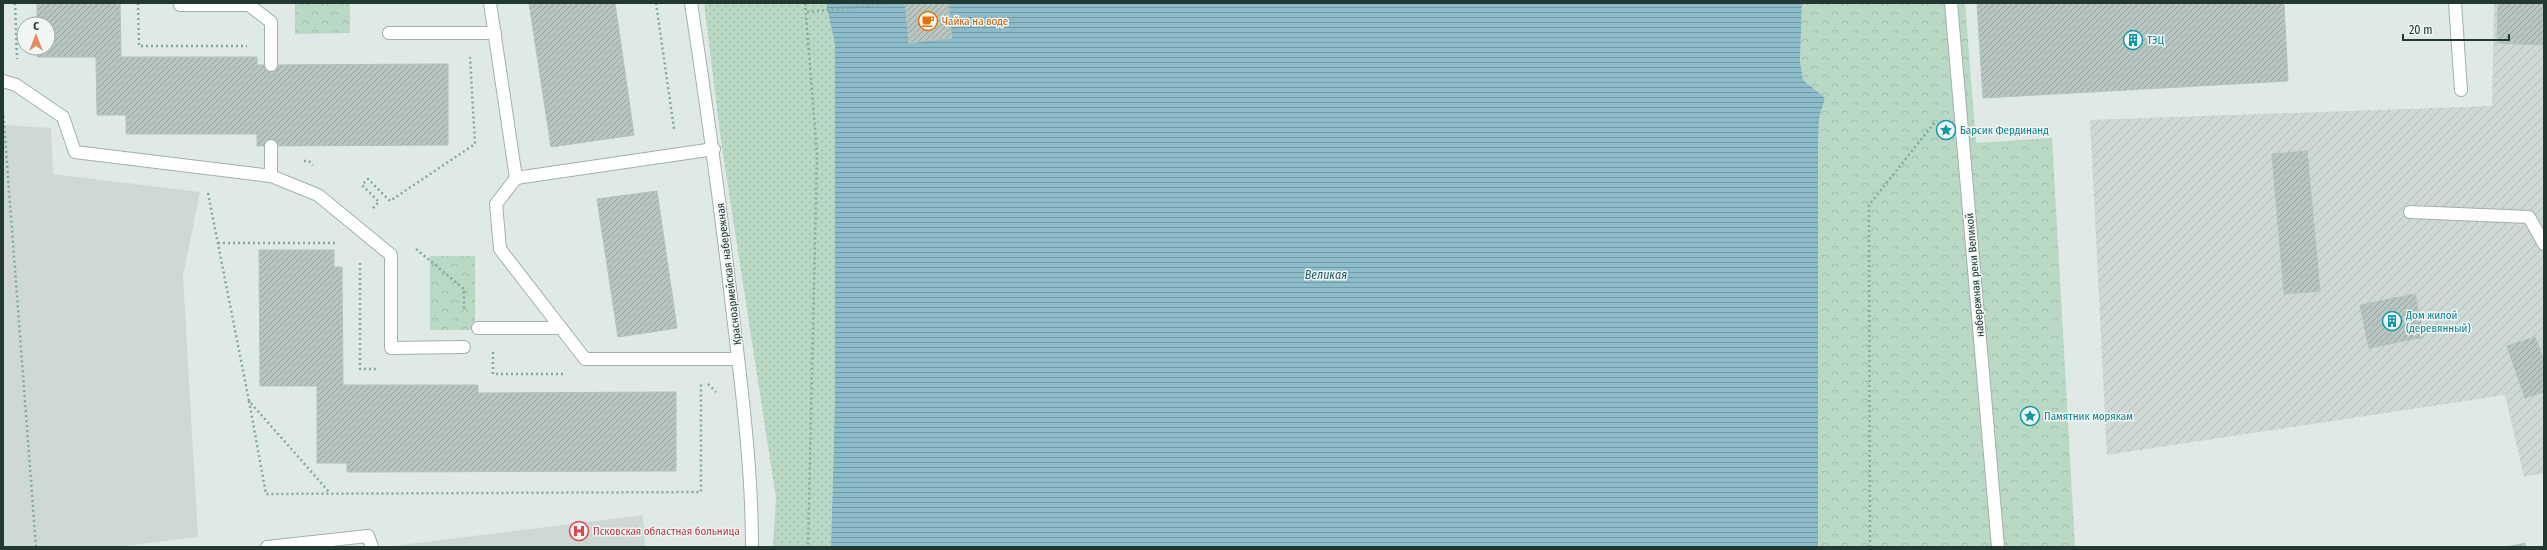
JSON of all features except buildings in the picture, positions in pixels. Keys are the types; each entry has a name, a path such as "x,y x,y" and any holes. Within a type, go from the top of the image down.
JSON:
{"street":[{"path":"180,3 180,5 248,5 271,22 271,65"},
{"path":"490,3 516,178"},
{"name":"Красноармейская набережная","path":"691,3 714,149 738,359 752,500 752,547"},
{"name":"набережная реки Великой","path":"1951,3 1960,92 1998,547"},
{"path":"2455,3 2460,90"},
{"path":"389,33 495,33"},
{"path":"3,81 16,85 63,116 75,152 271,176 318,195 391,254 391,348 464,347"},
{"path":"271,146 271,176"},
{"path":"714,149 516,178 496,204 500,249 585,359 738,359"},
{"path":"2410,212 2529,217 2544,244"},
{"path":"478,328 561,328"},
{"path":"267,547 370,542"}],"path":[{"path":"138,3 138,46 271,46"},
{"path":"656,3 678,154"},
{"path":"804,3 807,12 817,155 808,547"},
{"path":"807,12 891,3"},
{"path":"375,207 379,202 362,185 368,179 390,201 475,144 468,33"},
{"path":"1870,547 1869,205 1960,92"},
{"path":"3,111 36,547"},
{"path":"204,168 266,494 702,492 701,359"},
{"path":"218,243 376,243"},
{"path":"248,401 330,493"}],"shaded area":[{"path":"2494,3 2544,3 2544,473 2524,477 2505,395 2107,455 2090,120 2492,106"},
{"path":"3,125 51,128 53,174 200,192 183,276 198,537 116,547 3,547"},
{"name":"Псковская областная больница","path":"643,515 645,547 385,547"}],"green space":[{"path":"295,3 350,3 350,33 295,34"},
{"path":"704,3 826,3 835,44 835,401 831,547 773,547 776,498 721,141"},
{"path":"1802,3 1965,3 1976,143 2052,138 2075,547 1818,547 1818,150 1819,118 1825,98 1803,80 1800,61"},
{"path":"430,256 475,256 475,330 430,330"}],"water":[{"name":"Великая","path":"826,3 1802,3 1800,61 1803,80 1825,98 1819,118 1818,150 1818,547 831,547 835,401 835,44"}],"place":[{"name":"Чайка на воде","path":"928,21"},
{"name":"ТЭЦ","path":"2133,40"},
{"name":"Барсик Фердинанд","path":"1946,130"},
{"name":"Дом жилой (деревянный)","path":"2392,321"},
{"name":"Памятник морякам","path":"2030,416"},
{"name":"Псковская областная больница","path":"579,531"}]}
